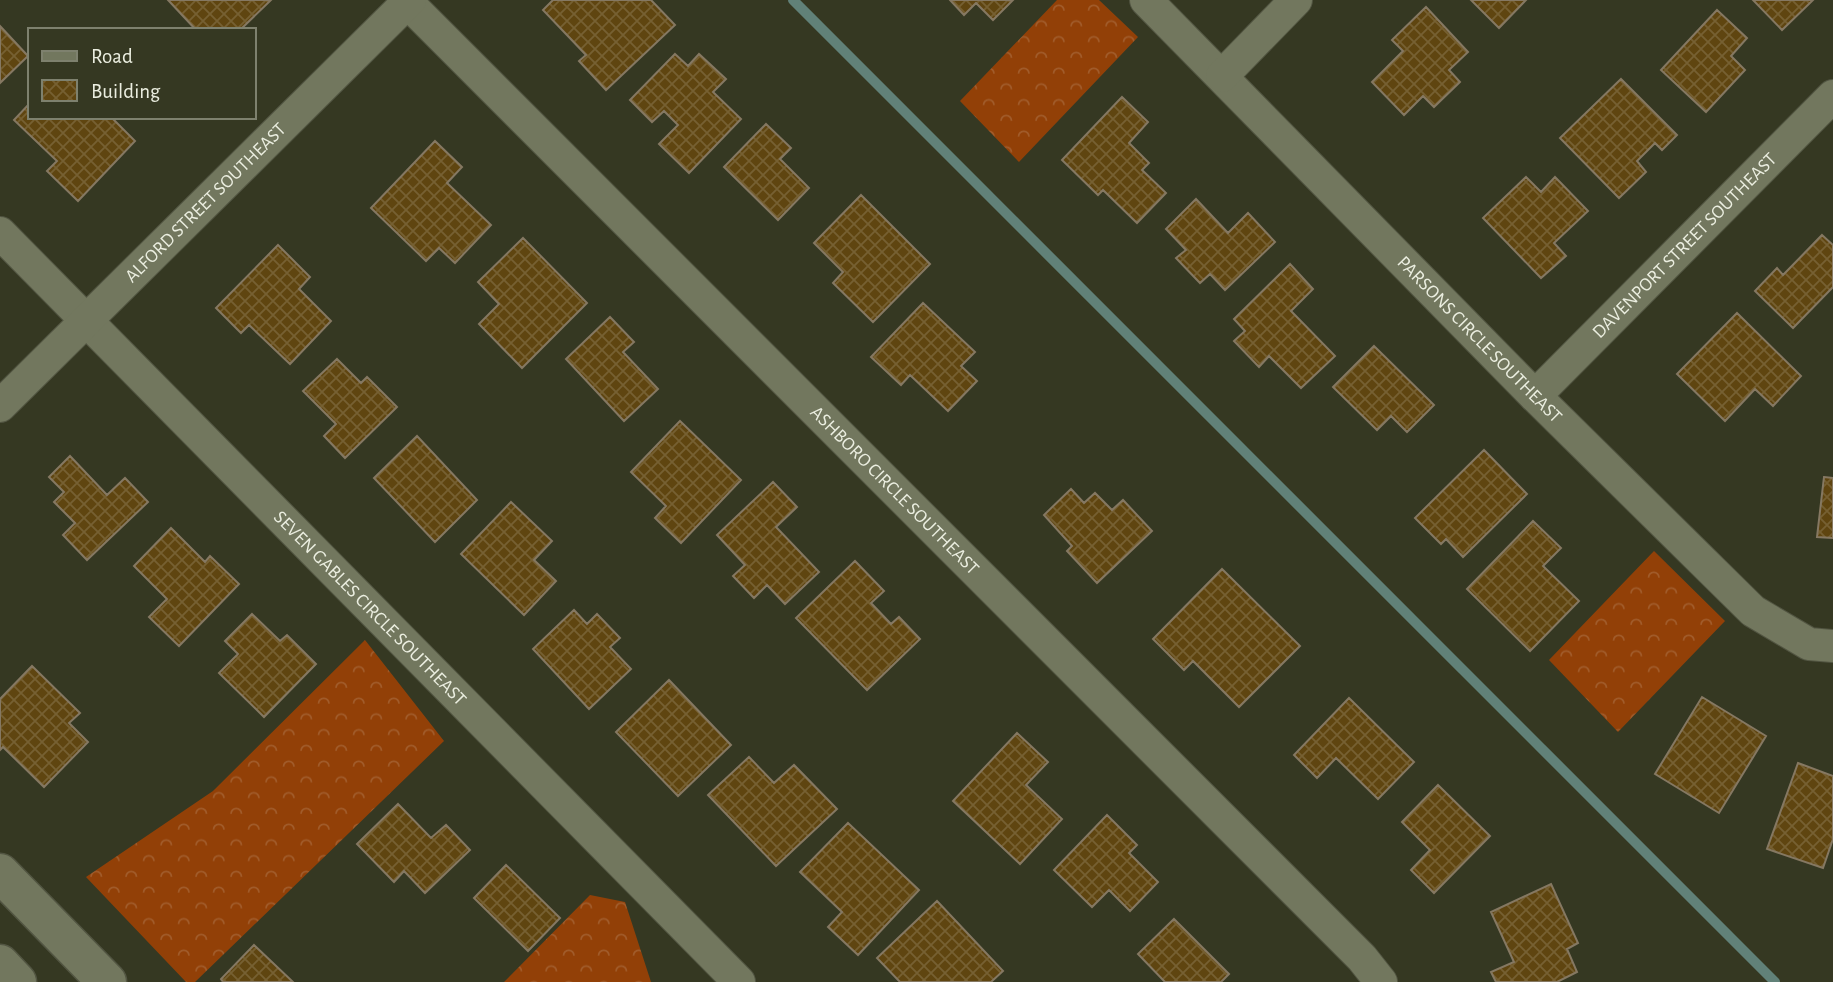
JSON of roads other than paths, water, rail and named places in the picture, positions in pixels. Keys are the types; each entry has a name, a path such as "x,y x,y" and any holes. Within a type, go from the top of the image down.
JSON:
{"street":[{"name":"PARSONS CIRCLE SOUTHEAST","path":"1146,0 1535,396 1753,611 1809,645 1833,646"},
{"path":"1222,76 1296,0"},
{"name":"ALFORD STREET SOUTHEAST","path":"0,406 408,1"},
{"name":"ASHBORO CIRCLE SOUTHEAST","path":"408,1 1342,938 1381,982"},
{"name":"DAVENPORT STREET SOUTHEAST","path":"1535,396 1833,96"},
{"name":"SEVEN GABLES CIRCLE SOUTHEAST","path":"0,233 739,982"},
{"path":"0,873 107,982"},
{"path":"0,964 17,982"}],"waterway":[{"path":"793,0 1775,982"}]}
